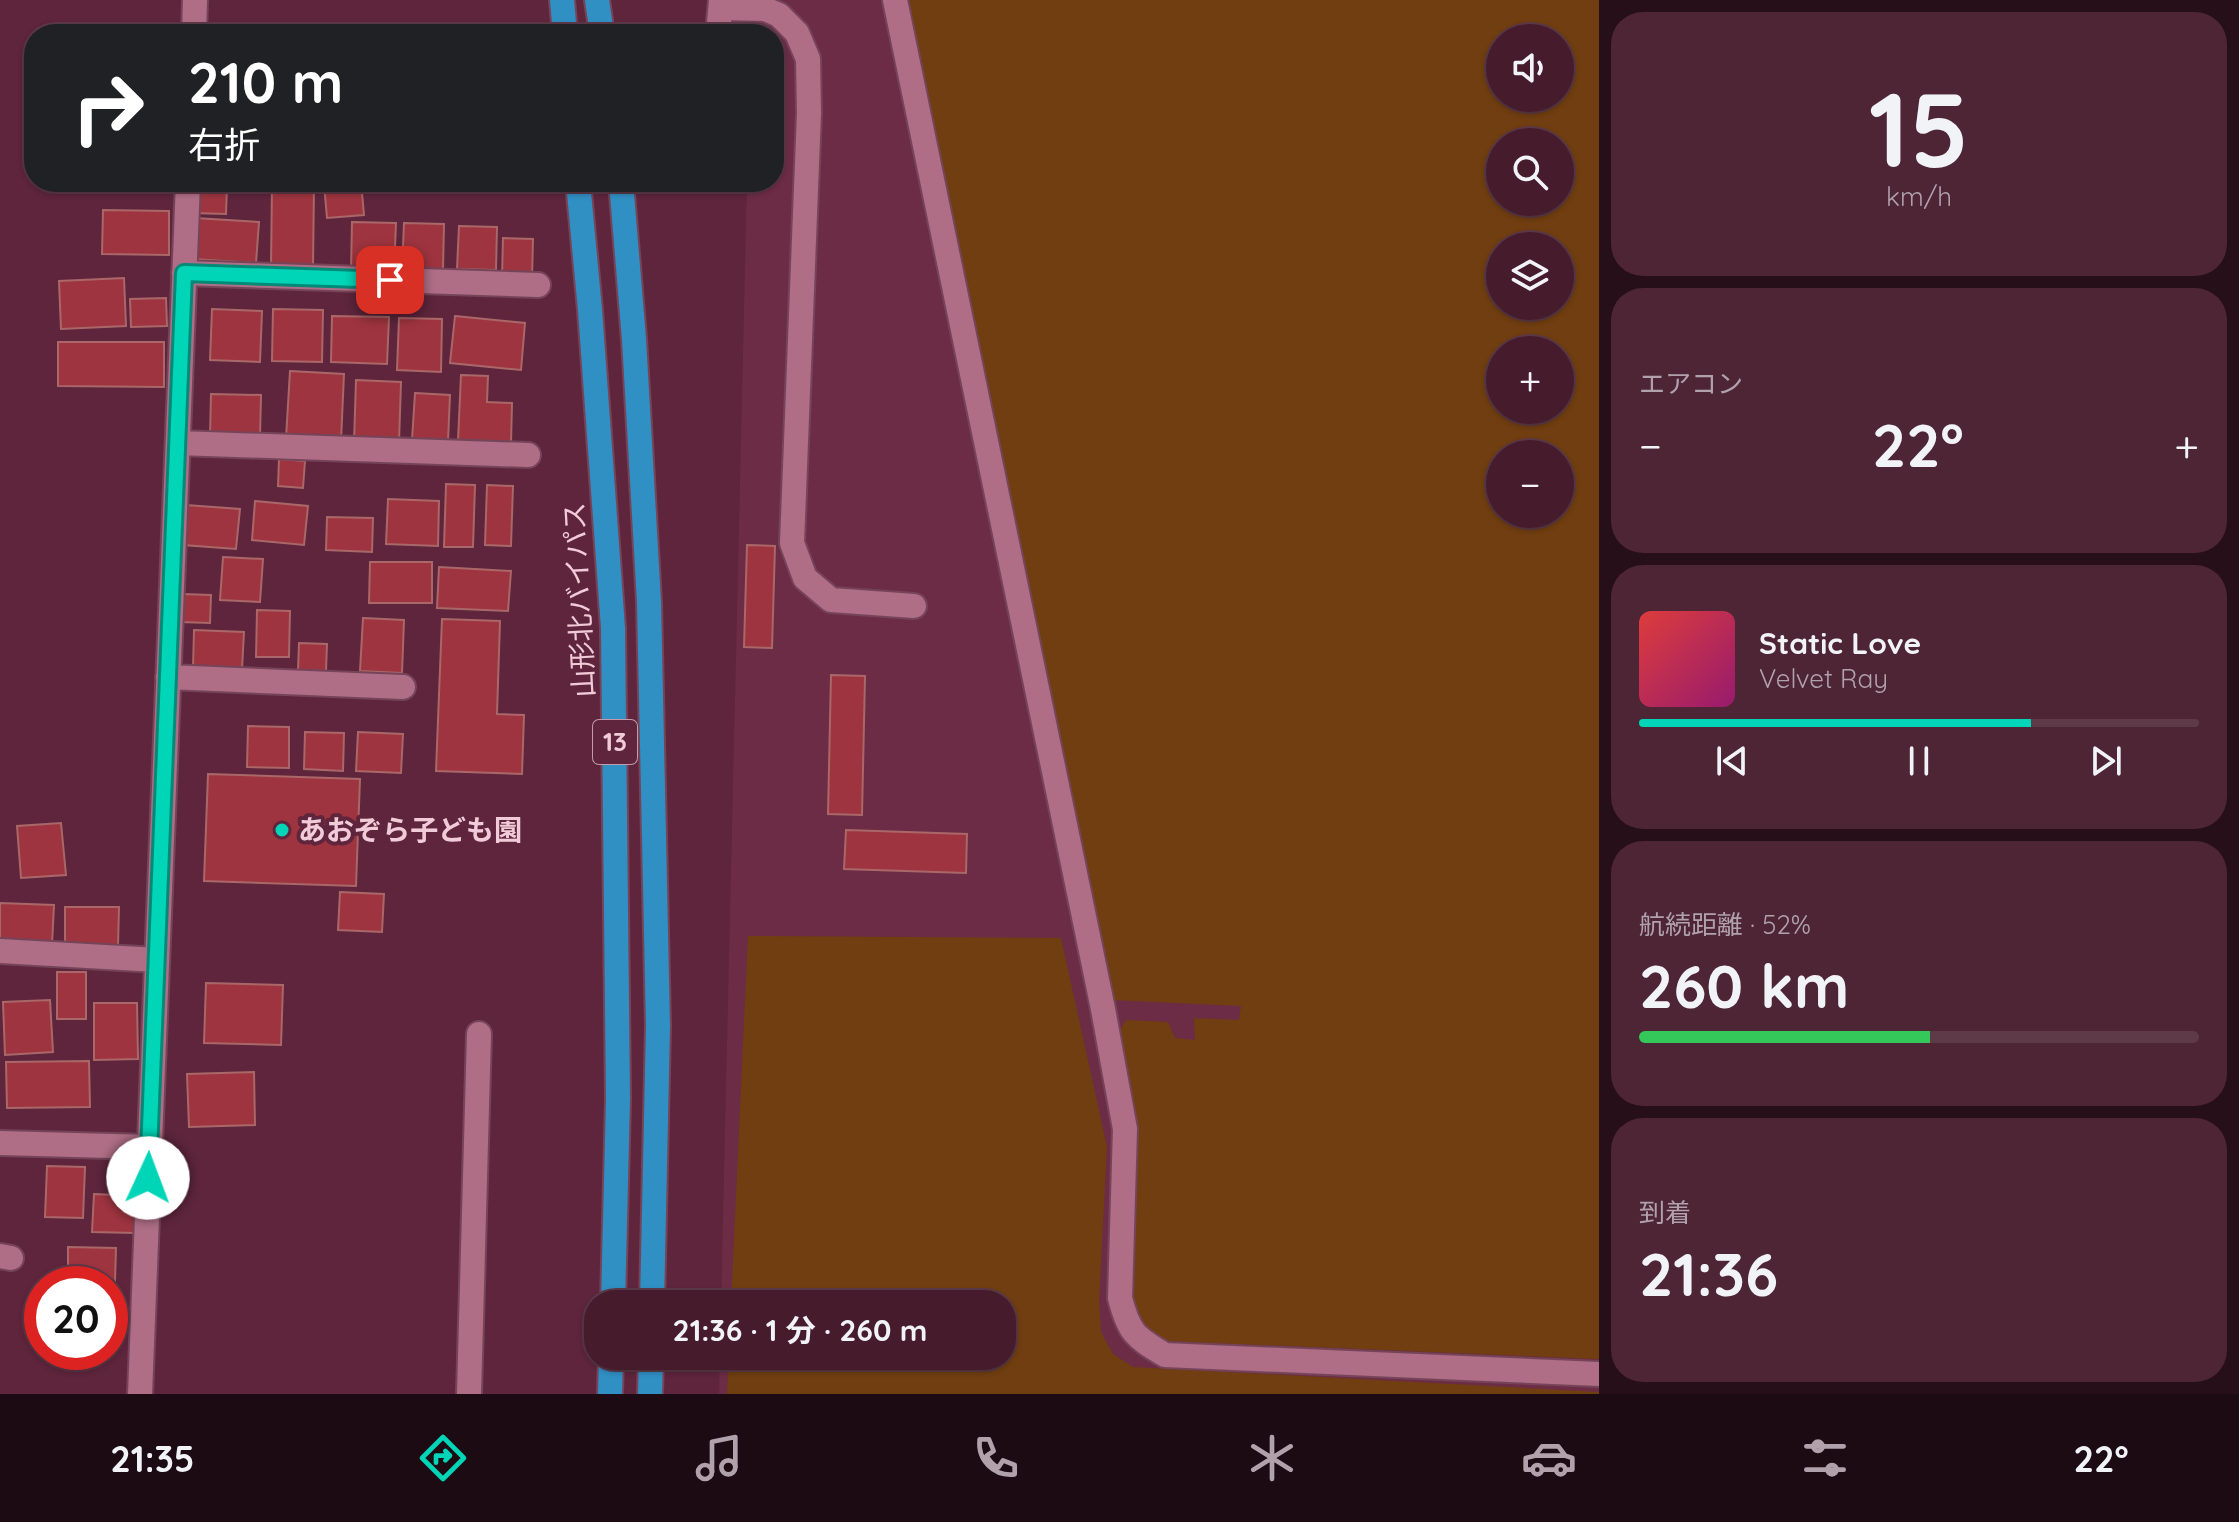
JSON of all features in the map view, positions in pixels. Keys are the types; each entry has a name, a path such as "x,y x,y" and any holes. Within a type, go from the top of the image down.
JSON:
{"highway":[{"path":"562,0 564,24"},
{"path":"597,0 601,24"},
{"name":"山形北バイパス","path":"579,192 613,628 618,1099 613,1290"},
{"name":"13","path":"622,192 634,339 649,602 658,1026 652,1290"},
{"path":"610,1394 611,1370"},
{"path":"650,1394 651,1370"}],"lane":[{"path":"194,24 195,0"},
{"path":"895,0 1125,1129 1120,1298 1125,1319 1137,1339 1165,1355 1599,1374"},
{"path":"719,24 721,4 765,9 779,15 797,33 808,59 792,543 805,578 831,600 914,606"},
{"path":"140,1394 188,192"},
{"path":"184,273 538,285"},
{"path":"178,443 528,455"},
{"path":"168,677 403,687"},
{"path":"0,951 157,960"},
{"path":"469,1394 479,1034"},
{"path":"0,1143 149,1147"}],"shaded area":[{"path":"752,0 1599,0 1599,1394 719,1394 720,1370 1016,1370 1016,1290 721,1290 747,192 784,192 784,24 751,24"},
{"path":"907,0 1599,0 1599,1359 1166,1341 1153,1332 1140,1318 1134,1297 1136,1127 1117,1035 1126,1020 1168,1022 1175,1038 1195,1040 1194,1018 1239,1020 1241,1006 1112,1000"},
{"path":"748,936 1061,938 1107,1147 1099,1301 1101,1332 1113,1354 1133,1367 1599,1394 727,1394 728,1370 1016,1370 1016,1290 732,1290"}],"building":[{"path":"194,192 227,192 226,214 193,213"},
{"path":"272,192 314,192 313,268 271,268"},
{"path":"325,192 362,192 364,215 327,218"},
{"path":"103,210 169,211 169,255 102,254"},
{"path":"195,218 259,222 256,263 193,259"},
{"path":"352,222 396,223 394,272 351,270"},
{"path":"404,223 444,224 443,270 402,269"},
{"path":"459,226 497,227 496,270 457,269"},
{"path":"503,238 533,239 532,278 502,277"},
{"path":"124,278 126,326 61,329 59,281"},
{"path":"166,298 167,326 131,327 130,299"},
{"path":"212,309 262,311 260,362 210,360"},
{"path":"273,309 323,310 322,362 272,361"},
{"path":"332,316 389,317 387,364 331,362"},
{"path":"455,316 525,323 521,370 450,363"},
{"path":"399,318 442,319 441,372 397,370"},
{"path":"58,342 164,342 164,387 58,386"},
{"path":"290,371 344,374 341,441 286,438"},
{"path":"461,375 488,376 487,402 512,403 511,444 458,441"},
{"path":"356,380 401,382 399,443 354,442"},
{"path":"415,393 450,395 448,442 412,440"},
{"path":"211,394 261,395 260,437 210,436"},
{"path":"279,459 305,461 303,488 278,486"},
{"path":"446,484 475,485 473,547 444,547"},
{"path":"487,485 513,486 511,546 485,545"},
{"path":"388,499 439,501 438,546 386,544"},
{"path":"255,501 308,506 304,545 252,540"},
{"path":"186,505 240,509 236,549 183,545"},
{"path":"327,517 373,518 372,552 326,550"},
{"path":"747,545 775,546 772,648 744,647"},
{"path":"223,557 263,559 260,602 220,600"},
{"path":"370,562 432,562 432,603 369,603"},
{"path":"439,567 511,571 508,611 437,608"},
{"path":"182,594 211,595 210,623 180,622"},
{"path":"257,610 290,611 289,657 256,657"},
{"path":"363,618 404,620 402,673 360,671"},
{"path":"442,619 500,621 497,714 524,715 522,774 436,771"},
{"path":"194,630 244,632 242,669 193,668"},
{"path":"299,643 327,644 326,671 298,671"},
{"path":"831,675 865,676 862,815 828,814"},
{"path":"248,726 289,727 289,768 247,767"},
{"path":"305,732 344,733 343,771 304,769"},
{"path":"358,732 403,734 401,773 356,771"},
{"name":"あおぞら子ども園","path":"208,774 360,779 356,886 204,881"},
{"path":"61,823 66,875 21,878 17,826"},
{"path":"846,830 967,834 966,873 844,869"},
{"path":"340,892 384,894 382,932 338,930"},
{"path":"0,903 54,905 52,945 0,942"},
{"path":"65,907 119,907 118,946 65,945"},
{"path":"57,972 86,972 86,1019 57,1019"},
{"path":"206,983 283,985 281,1045 204,1043"},
{"path":"50,1000 53,1052 5,1055 3,1002"},
{"path":"94,1003 137,1003 138,1059 94,1060"},
{"path":"89,1061 90,1107 7,1108 6,1062"},
{"path":"254,1072 255,1125 189,1127 187,1074"},
{"path":"47,1166 85,1167 83,1218 45,1217"},
{"path":"94,1194 138,1196 136,1233 92,1232"},
{"path":"68,1247 116,1248 115,1266 68,1266"}],"place":[{"name":"あおぞら子ども園","path":"282,830"}],"route":[{"path":"148,1178 184,273 390,280"}]}
